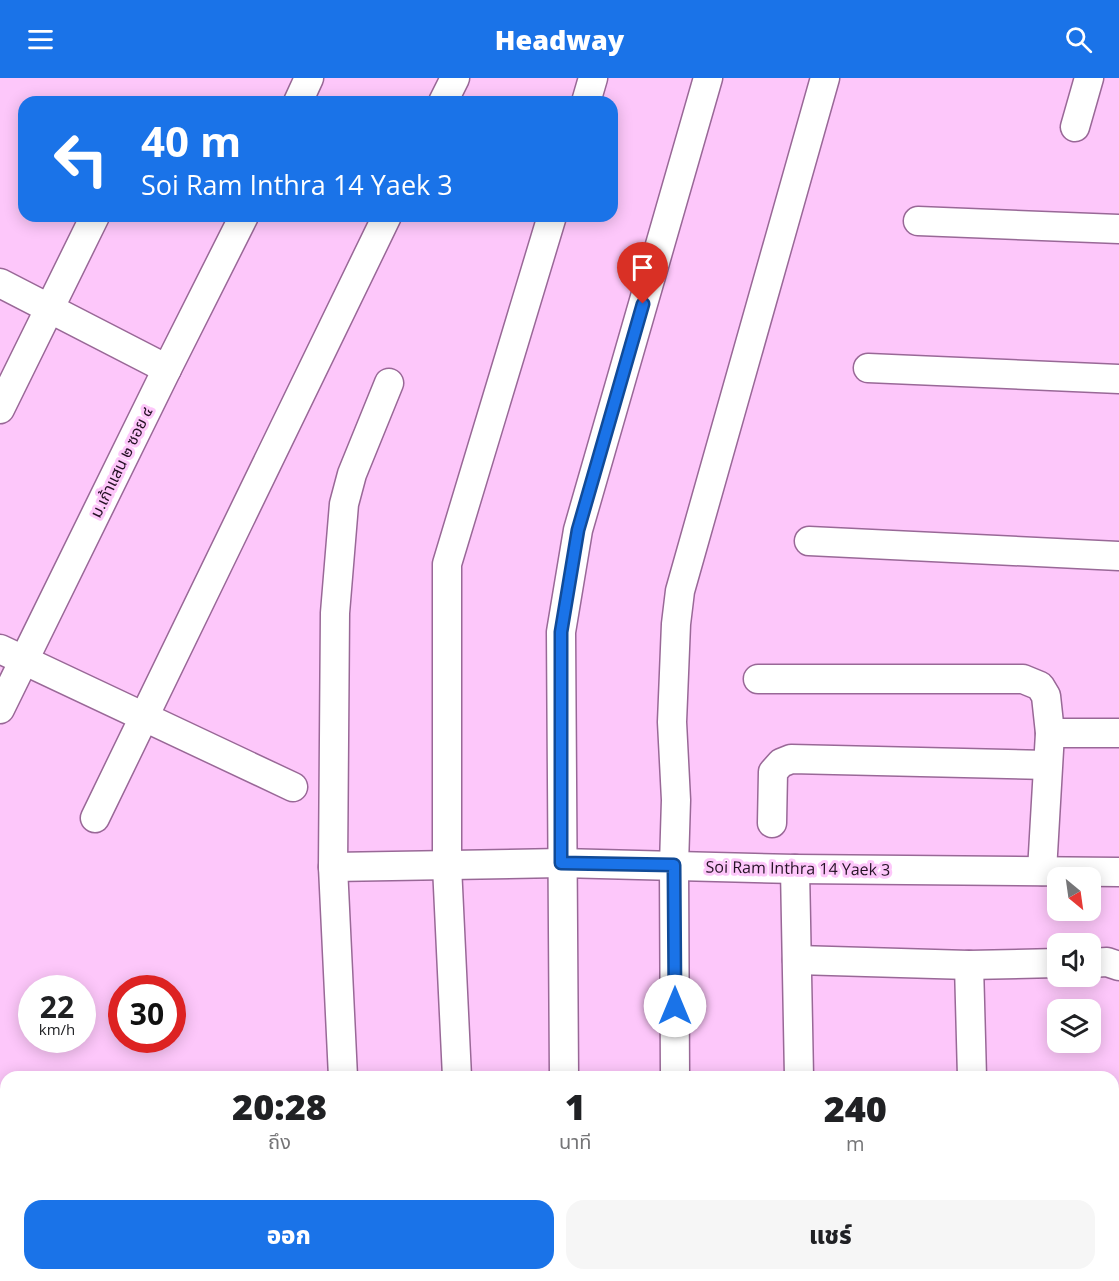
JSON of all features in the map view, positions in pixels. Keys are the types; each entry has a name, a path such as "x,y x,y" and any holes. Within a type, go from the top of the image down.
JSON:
{"street":[{"path":"301,96 309,78"},
{"path":"446,96 455,78"},
{"path":"588,96 593,78"},
{"path":"564,1071 561,632 578,530 708,78"},
{"path":"675,1071 676,800 672,722 676,624 680,591 825,78"},
{"path":"1075,127 1089,78"},
{"path":"918,221 1119,229"},
{"path":"0,409 92,222"},
{"name":"ม.เก้าแสน ๒ ซอย ๔","path":"0,709 12,655 166,369 241,222"},
{"path":"95,818 384,222"},
{"path":"457,1071 447,866 447,564 550,222"},
{"path":"0,283 166,369"},
{"path":"868,369 1119,379"},
{"path":"343,1071 333,867 335,613 344,504 352,474 389,383"},
{"path":"809,542 1119,556"},
{"path":"12,655 294,787"},
{"path":"758,679 1023,679 1040,686 1046,696 1050,733 1042,871"},
{"path":"1050,733 1119,733"},
{"path":"772,823 773,772 781,763 790,759 1047,765"},
{"name":"Soi Ram Inthra 14 Yaek 3","path":"333,867 561,863 795,869 1119,872"},
{"path":"795,869 799,1071"},
{"path":"797,960 969,965 1047,963"},
{"path":"1101,962 1119,966"},
{"path":"969,965 972,1071"}],"route":[{"path":"643,304 578,530 561,632 561,863 674,865 675,1006"}]}
